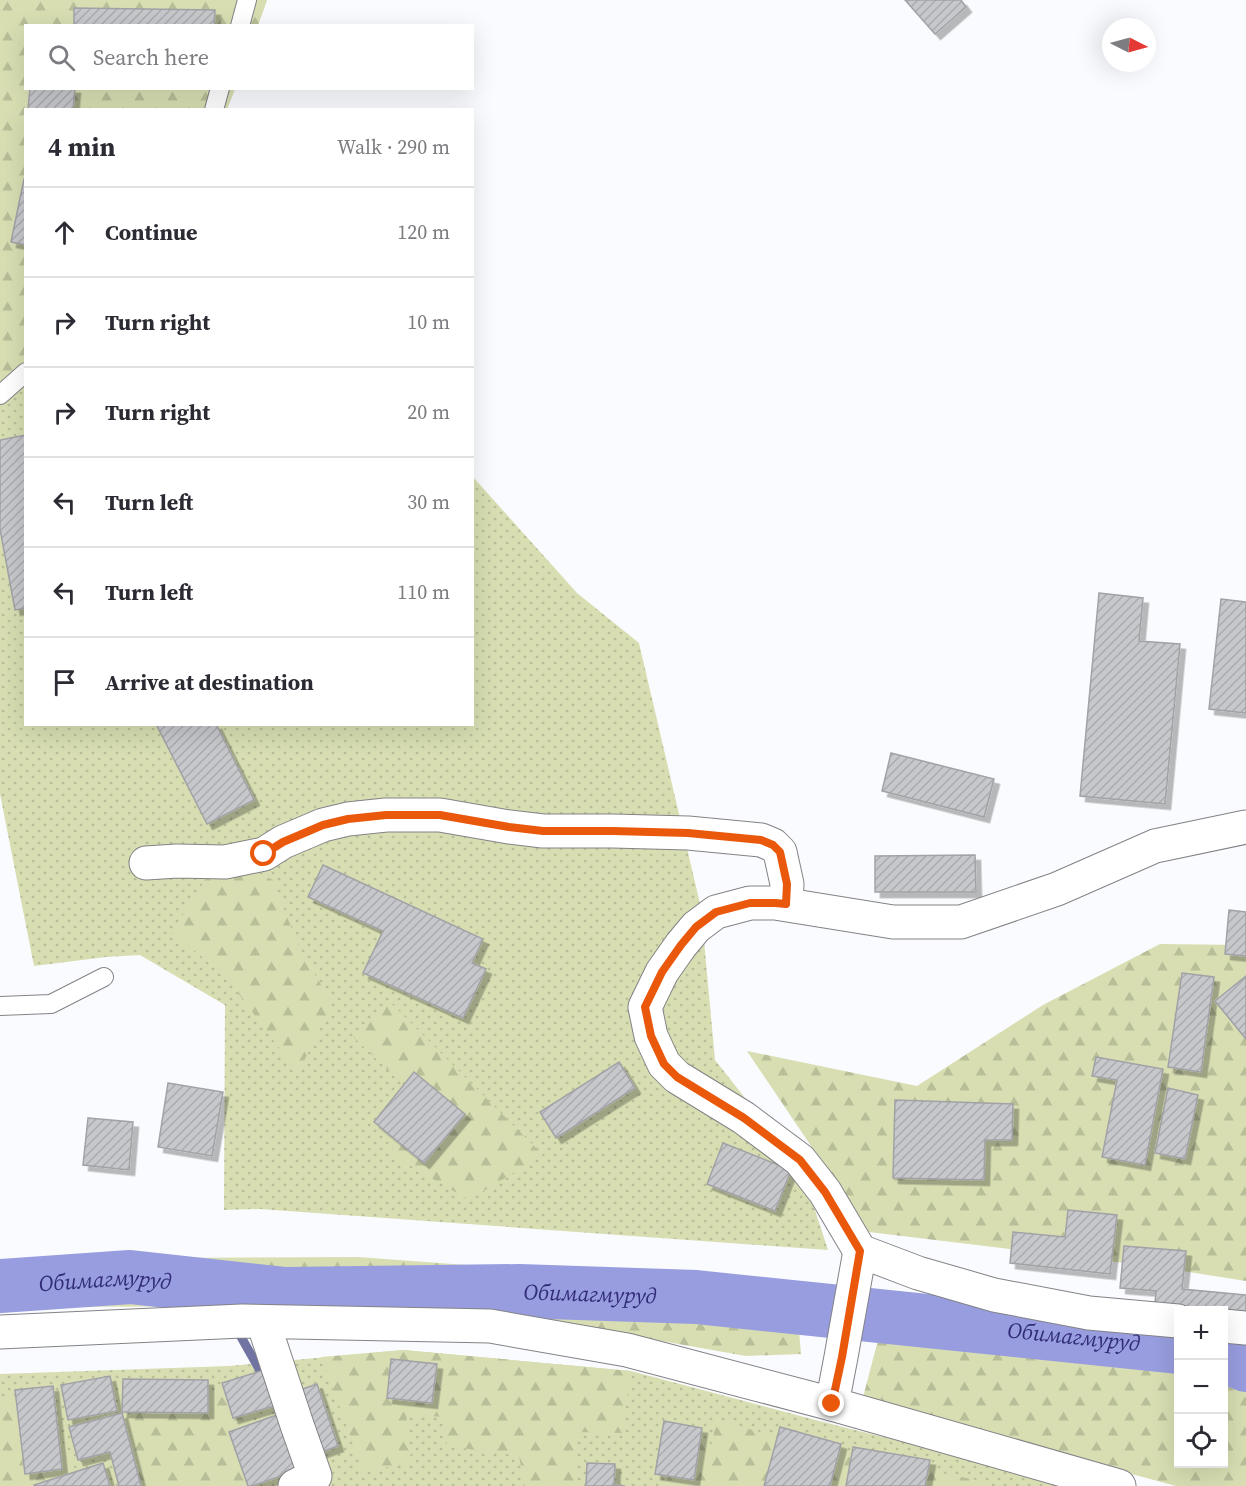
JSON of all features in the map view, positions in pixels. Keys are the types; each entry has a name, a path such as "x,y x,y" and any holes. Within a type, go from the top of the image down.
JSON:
{"street":[{"path":"146,863 225,862 264,854 293,837 339,821 386,815 440,815 543,831 688,833 761,840 773,845 780,852 787,884 786,904"},
{"path":"832,1404 859,1260 825,1192 800,1160 744,1118 677,1077 664,1064 651,1036 645,1007 662,972 681,945 696,927 716,912 750,903 786,904 893,922 961,922 1057,889 1155,846 1246,827"},
{"path":"859,1260 918,1273 994,1295 1089,1313 1174,1322"},
{"path":"252,1321 297,1425 310,1483"},
{"path":"0,1332 252,1321 490,1326 627,1350 832,1404 1119,1486"},
{"path":"1228,1326 1246,1328"}],"lane":[{"path":"241,24 247,0"},
{"path":"215,108 219,90"},
{"path":"0,395 24,374"},
{"path":"0,1006 51,1004 104,976"}],"green space":[{"path":"0,0 267,0 258,24 24,24 24,90 235,90 227,108 24,108 24,726 474,726 474,478 577,593 639,643 701,908 715,1060 802,1170 828,1250 260,1209 224,1210 225,1005 140,955 34,966 0,794"},
{"path":"0,0 267,0 258,24 24,24 24,90 235,90 227,108 24,108 24,374 0,387"},
{"path":"220,856 273,880 298,945 332,1004 298,1073 226,977 172,932"},
{"path":"1160,944 1246,945 1246,1281 1157,1267 869,1232 747,1051 917,1086 1043,1005"},
{"path":"389,1001 543,1155 469,1200 389,1153 426,1106 352,1036"},
{"path":"358,1257 603,1275 797,1306 801,1354 746,1356 515,1315 383,1306 0,1307 0,1262 99,1258"},
{"path":"883,1321 1028,1348 1174,1357 1174,1468 1228,1468 1228,1365 1246,1370 1246,1486 1176,1486 862,1401"},
{"path":"403,1350 631,1371 1080,1486 0,1486 0,1374 229,1366"},
{"path":"403,1350 631,1371 622,1433 574,1432 577,1486 525,1486 519,1456 447,1446 444,1417 406,1414 411,1461 364,1473 321,1357"},
{"path":"244,1391 253,1486 129,1486 111,1430 148,1399"},
{"path":"42,1398 83,1486 0,1486 0,1399"},
{"path":"717,1420 817,1448 981,1481 984,1486 667,1486 672,1435 711,1446"}],"building":[{"path":"905,0 961,0 966,7 935,34"},
{"path":"74,8 215,10 214,24 74,24"},
{"path":"30,90 75,90 73,108 28,108"},
{"path":"24,179 24,245 11,242"},
{"path":"24,435 24,608 15,610 0,529 0,440"},
{"path":"1099,593 1143,598 1139,641 1180,644 1165,804 1080,796"},
{"path":"1221,599 1246,602 1246,713 1209,709"},
{"path":"157,726 217,726 254,800 207,824"},
{"path":"891,753 994,779 984,817 882,791"},
{"path":"975,855 976,892 875,892 875,856"},
{"path":"323,865 483,939 472,963 486,969 463,1018 363,973 383,931 308,897"},
{"path":"1229,910 1246,912 1246,956 1225,954"},
{"path":"1182,973 1214,977 1201,1072 1168,1067"},
{"path":"1246,976 1246,1039 1215,1001"},
{"path":"1096,1057 1163,1069 1145,1165 1102,1157 1117,1080 1092,1076"},
{"path":"619,1062 635,1088 556,1138 540,1112"},
{"path":"414,1072 465,1114 424,1163 374,1122"},
{"path":"168,1083 223,1092 212,1156 158,1147"},
{"path":"1168,1088 1198,1095 1185,1159 1155,1153"},
{"path":"895,1100 1013,1104 1012,1140 985,1140 984,1180 893,1178"},
{"path":"88,1118 133,1122 129,1170 83,1165"},
{"path":"723,1143 791,1170 775,1211 707,1184"},
{"path":"1068,1210 1117,1215 1110,1274 1010,1263 1013,1232 1065,1237"},
{"path":"1124,1246 1186,1251 1182,1289 1246,1295 1246,1322 1228,1312 1228,1306 1174,1306 1174,1311 1154,1314 1156,1291 1120,1288"},
{"path":"391,1359 437,1364 432,1403 387,1398"},
{"path":"264,1370 274,1406 233,1418 222,1383"},
{"path":"110,1376 117,1411 68,1420 61,1385"},
{"path":"123,1379 208,1380 208,1413 122,1412"},
{"path":"317,1384 338,1446 316,1454 294,1392"},
{"path":"53,1386 62,1469 25,1474 15,1390"},
{"path":"288,1411 307,1467 248,1486 229,1432"},
{"path":"122,1413 141,1486 119,1486 110,1452 78,1460 69,1427"},
{"path":"664,1421 702,1428 694,1480 655,1474"},
{"path":"780,1427 841,1444 830,1486 764,1486"},
{"path":"853,1447 930,1460 925,1486 846,1486"},
{"path":"103,1463 110,1486 34,1486 34,1485"},
{"path":"587,1463 615,1464 614,1485 625,1486 586,1486"}],"waterway":[{"name":"Обимагмуруд","path":"0,1286 130,1277 285,1294 519,1291 696,1297 1174,1347"},
{"path":"213,1286 229,1316"},
{"path":"236,1328 266,1381"},
{"name":"Обимагмуруд","path":"1228,1357 1246,1365"}],"route":[{"path":"264,854 283,842 323,825 348,819 386,815 440,815 543,831 688,833 761,840 773,845 780,852 783,861 787,884 786,904 750,903 716,912 696,927 681,945 662,972 645,1007 651,1036 664,1064 677,1077 744,1118 800,1160 825,1192 860,1251 832,1404"}]}
